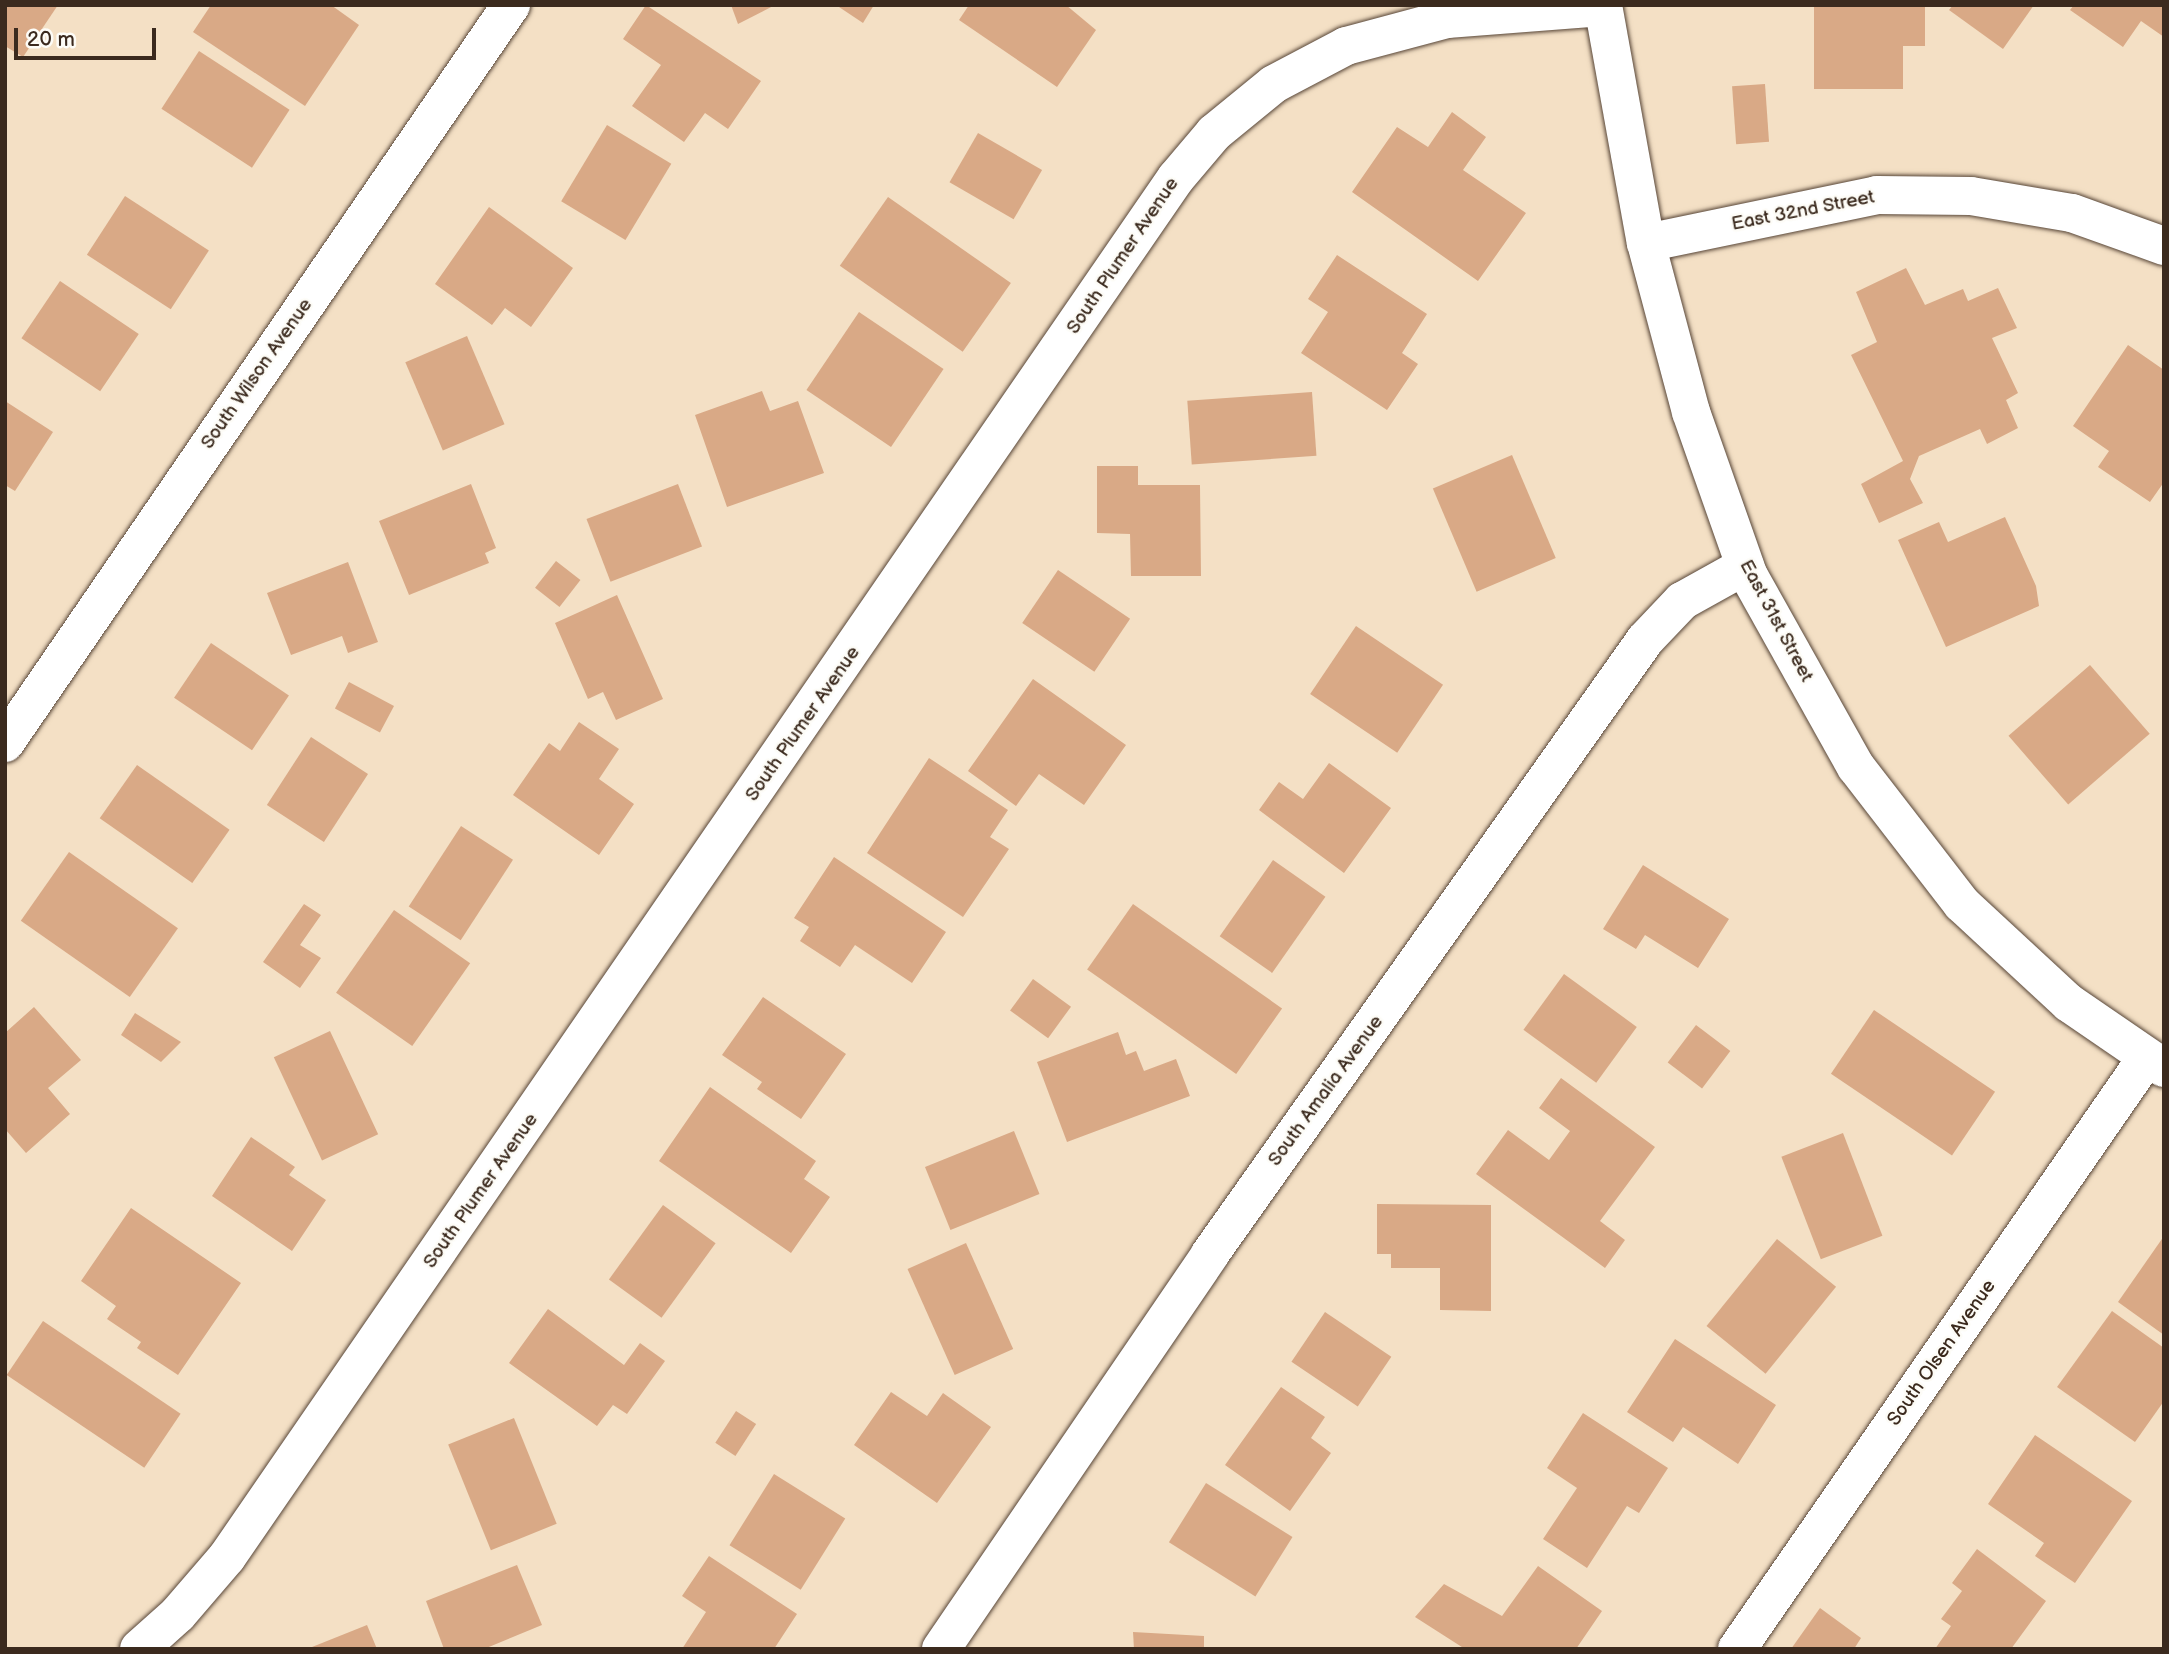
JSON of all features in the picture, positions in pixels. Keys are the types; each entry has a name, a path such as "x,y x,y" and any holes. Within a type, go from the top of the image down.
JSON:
{"street":[{"name":"South Wilson Avenue","path":"5,743 511,5"},
{"name":"East 31st Street","path":"1603,6 1646,243 1691,412 1745,566 1856,768 1962,904 2069,1003 2155,1062"},
{"name":"South Plumer Avenue","path":"139,1649 178,1614 227,1556 1176,178 1214,133 1274,84 1346,46 1447,19 1603,6"},
{"name":"East 32nd Street","path":"1646,243 1877,195 1971,196 2072,213 2164,246"},
{"name":"South Amalia Avenue","path":"941,1649 1210,1254 1645,640 1682,601 1745,566"},
{"name":"South Olsen Avenue","path":"1737,1649 2155,1062"}],"building":[{"path":"5,5 58,5 23,57 5,46"},
{"path":"211,5 331,5 359,25 305,106 193,32"},
{"path":"646,5 761,81 728,129 705,113 684,142 632,106 661,65 623,39"},
{"path":"731,5 775,5 738,24"},
{"path":"836,5 874,5 863,23"},
{"path":"969,5 1066,5 1096,30 1057,87 959,20"},
{"path":"1814,5 1925,5 1925,46 1903,46 1903,89 1814,89"},
{"path":"1953,5 2034,5 2003,49 1949,10"},
{"path":"2074,5 2164,5 2164,37 2141,21 2123,47 2070,10"},
{"path":"199,51 290,110 252,168 161,109"},
{"path":"1765,84 1769,142 1736,144 1732,86"},
{"path":"1452,112 1486,137 1463,170 1526,213 1478,281 1352,192 1397,127 1428,147"},
{"path":"607,125 671,164 625,240 561,201"},
{"path":"978,133 1042,170 1014,219 950,182"},
{"path":"125,196 209,250 171,309 87,255"},
{"path":"888,197 1011,283 963,352 840,266"},
{"path":"489,207 573,268 531,327 505,308 492,325 435,284"},
{"path":"1337,255 1427,314 1402,353 1418,364 1387,410 1301,353 1328,312 1308,299"},
{"path":"1906,268 1925,305 1963,289 1968,301 1998,288 2017,328 1992,338 2018,393 2006,400 2018,428 1987,444 1980,429 1919,456 1910,479 1923,503 1879,523 1861,484 1903,461 1851,355 1877,342 1856,292"},
{"path":"60,281 139,334 100,391 21,338"},
{"path":"859,312 944,369 891,447 806,390"},
{"path":"467,336 505,424 443,451 405,362"},
{"path":"2128,345 2164,370 2164,482 2150,502 2098,467 2109,451 2073,426"},
{"path":"762,391 770,411 798,401 824,473 727,507 695,415"},
{"path":"1312,392 1316,456 1192,465 1187,401"},
{"path":"5,401 53,432 15,491 5,485"},
{"path":"1512,455 1556,558 1477,592 1433,489"},
{"path":"1097,466 1138,466 1138,485 1200,485 1201,576 1131,576 1130,534 1097,533"},
{"path":"471,484 496,548 485,553 489,563 409,595 379,521"},
{"path":"678,484 702,547 611,582 587,519"},
{"path":"2005,517 2036,586 2039,606 1946,647 1898,540 1939,522 1948,542"},
{"path":"556,561 580,580 559,607 535,588"},
{"path":"348,562 378,642 348,653 342,636 291,655 267,593"},
{"path":"1058,570 1130,619 1094,672 1022,623"},
{"path":"617,595 663,699 616,720 603,692 588,699 555,623"},
{"path":"1356,626 1443,685 1397,753 1310,694"},
{"path":"211,643 289,696 252,750 174,698"},
{"path":"2090,665 2150,734 2068,805 2008,736"},
{"path":"1033,679 1126,745 1084,805 1039,774 1016,806 968,771"},
{"path":"349,682 394,706 380,732 335,708"},
{"path":"579,722 619,749 599,779 634,804 599,855 513,795 549,743 560,751"},
{"path":"311,737 368,774 324,842 267,805"},
{"path":"929,758 1008,810 990,837 1009,849 963,917 867,853"},
{"path":"1329,763 1391,808 1344,873 1259,810 1279,782 1303,799"},
{"path":"137,765 230,830 192,883 100,818"},
{"path":"461,826 513,860 461,940 409,907"},
{"path":"69,852 178,928 130,997 21,921"},
{"path":"834,857 946,932 912,983 855,945 840,967 800,941 809,927 794,918"},
{"path":"1273,860 1325,897 1272,973 1220,936"},
{"path":"1643,865 1729,919 1698,968 1645,935 1636,949 1603,929"},
{"path":"304,904 321,915 300,945 321,958 300,988 263,962"},
{"path":"1133,904 1282,1008 1236,1074 1087,970"},
{"path":"394,910 470,963 412,1046 336,993"},
{"path":"1564,974 1637,1027 1596,1083 1523,1030"},
{"path":"1033,979 1071,1007 1048,1038 1010,1011"},
{"path":"763,997 846,1054 801,1119 757,1089 762,1082 722,1055"},
{"path":"34,1007 81,1060 48,1088 70,1114 26,1153 5,1129 5,1033"},
{"path":"1874,1010 1995,1092 1952,1155 1831,1074"},
{"path":"135,1013 181,1042 161,1062 121,1035"},
{"path":"1696,1025 1730,1051 1702,1088 1668,1063"},
{"path":"330,1031 378,1134 322,1161 274,1057"},
{"path":"1118,1032 1126,1055 1136,1051 1144,1071 1176,1059 1190,1096 1067,1142 1037,1062"},
{"path":"1561,1078 1655,1147 1600,1221 1625,1240 1605,1268 1476,1174 1508,1130 1549,1160 1570,1131 1539,1108"},
{"path":"710,1087 816,1161 804,1179 830,1197 791,1253 659,1161"},
{"path":"1014,1131 1039,1194 950,1230 925,1167"},
{"path":"1843,1133 1882,1236 1821,1259 1781,1157"},
{"path":"251,1137 295,1167 289,1175 326,1200 292,1251 212,1196"},
{"path":"1377,1204 1491,1205 1491,1311 1440,1310 1440,1268 1391,1268 1391,1254 1377,1254"},
{"path":"663,1205 716,1243 662,1318 609,1279"},
{"path":"131,1208 241,1283 178,1375 137,1348 141,1342 107,1319 116,1306 81,1281"},
{"path":"2164,1236 2164,1335 2118,1302"},
{"path":"1777,1239 1836,1287 1766,1374 1707,1326"},
{"path":"966,1243 1013,1349 955,1375 908,1269"},
{"path":"548,1309 624,1365 640,1343 665,1361 627,1414 613,1405 597,1426 509,1363"},
{"path":"2112,1311 2164,1348 2164,1401 2135,1442 2057,1387"},
{"path":"1325,1312 1391,1357 1358,1406 1291,1362"},
{"path":"43,1321 181,1414 144,1468 7,1375"},
{"path":"1675,1339 1776,1405 1738,1464 1683,1427 1673,1442 1627,1412"},
{"path":"1281,1387 1325,1417 1311,1438 1331,1453 1290,1511 1225,1465"},
{"path":"891,1392 927,1416 943,1393 991,1427 937,1503 854,1445"},
{"path":"736,1411 756,1424 735,1456 715,1443"},
{"path":"1583,1413 1668,1468 1639,1513 1627,1506 1587,1568 1543,1539 1577,1488 1547,1468"},
{"path":"514,1418 557,1524 491,1550 448,1445"},
{"path":"2035,1435 2132,1501 2075,1583 2035,1556 2044,1543 1988,1504"},
{"path":"774,1474 845,1519 801,1590 729,1545"},
{"path":"1206,1483 1293,1537 1255,1596 1169,1542"},
{"path":"1977,1549 2046,1601 2011,1649 1935,1649 1951,1626 1941,1619 1962,1591 1952,1583"},
{"path":"709,1556 797,1614 774,1649 682,1649 706,1612 682,1596"},
{"path":"517,1565 542,1625 484,1649 444,1649 426,1601"},
{"path":"1538,1566 1602,1611 1576,1649 1465,1649 1415,1617 1444,1584 1502,1616"},
{"path":"1820,1608 1861,1638 1854,1649 1791,1649"},
{"path":"367,1625 377,1649 307,1649"},
{"path":"1133,1632 1204,1636 1204,1649 1134,1649"}]}
